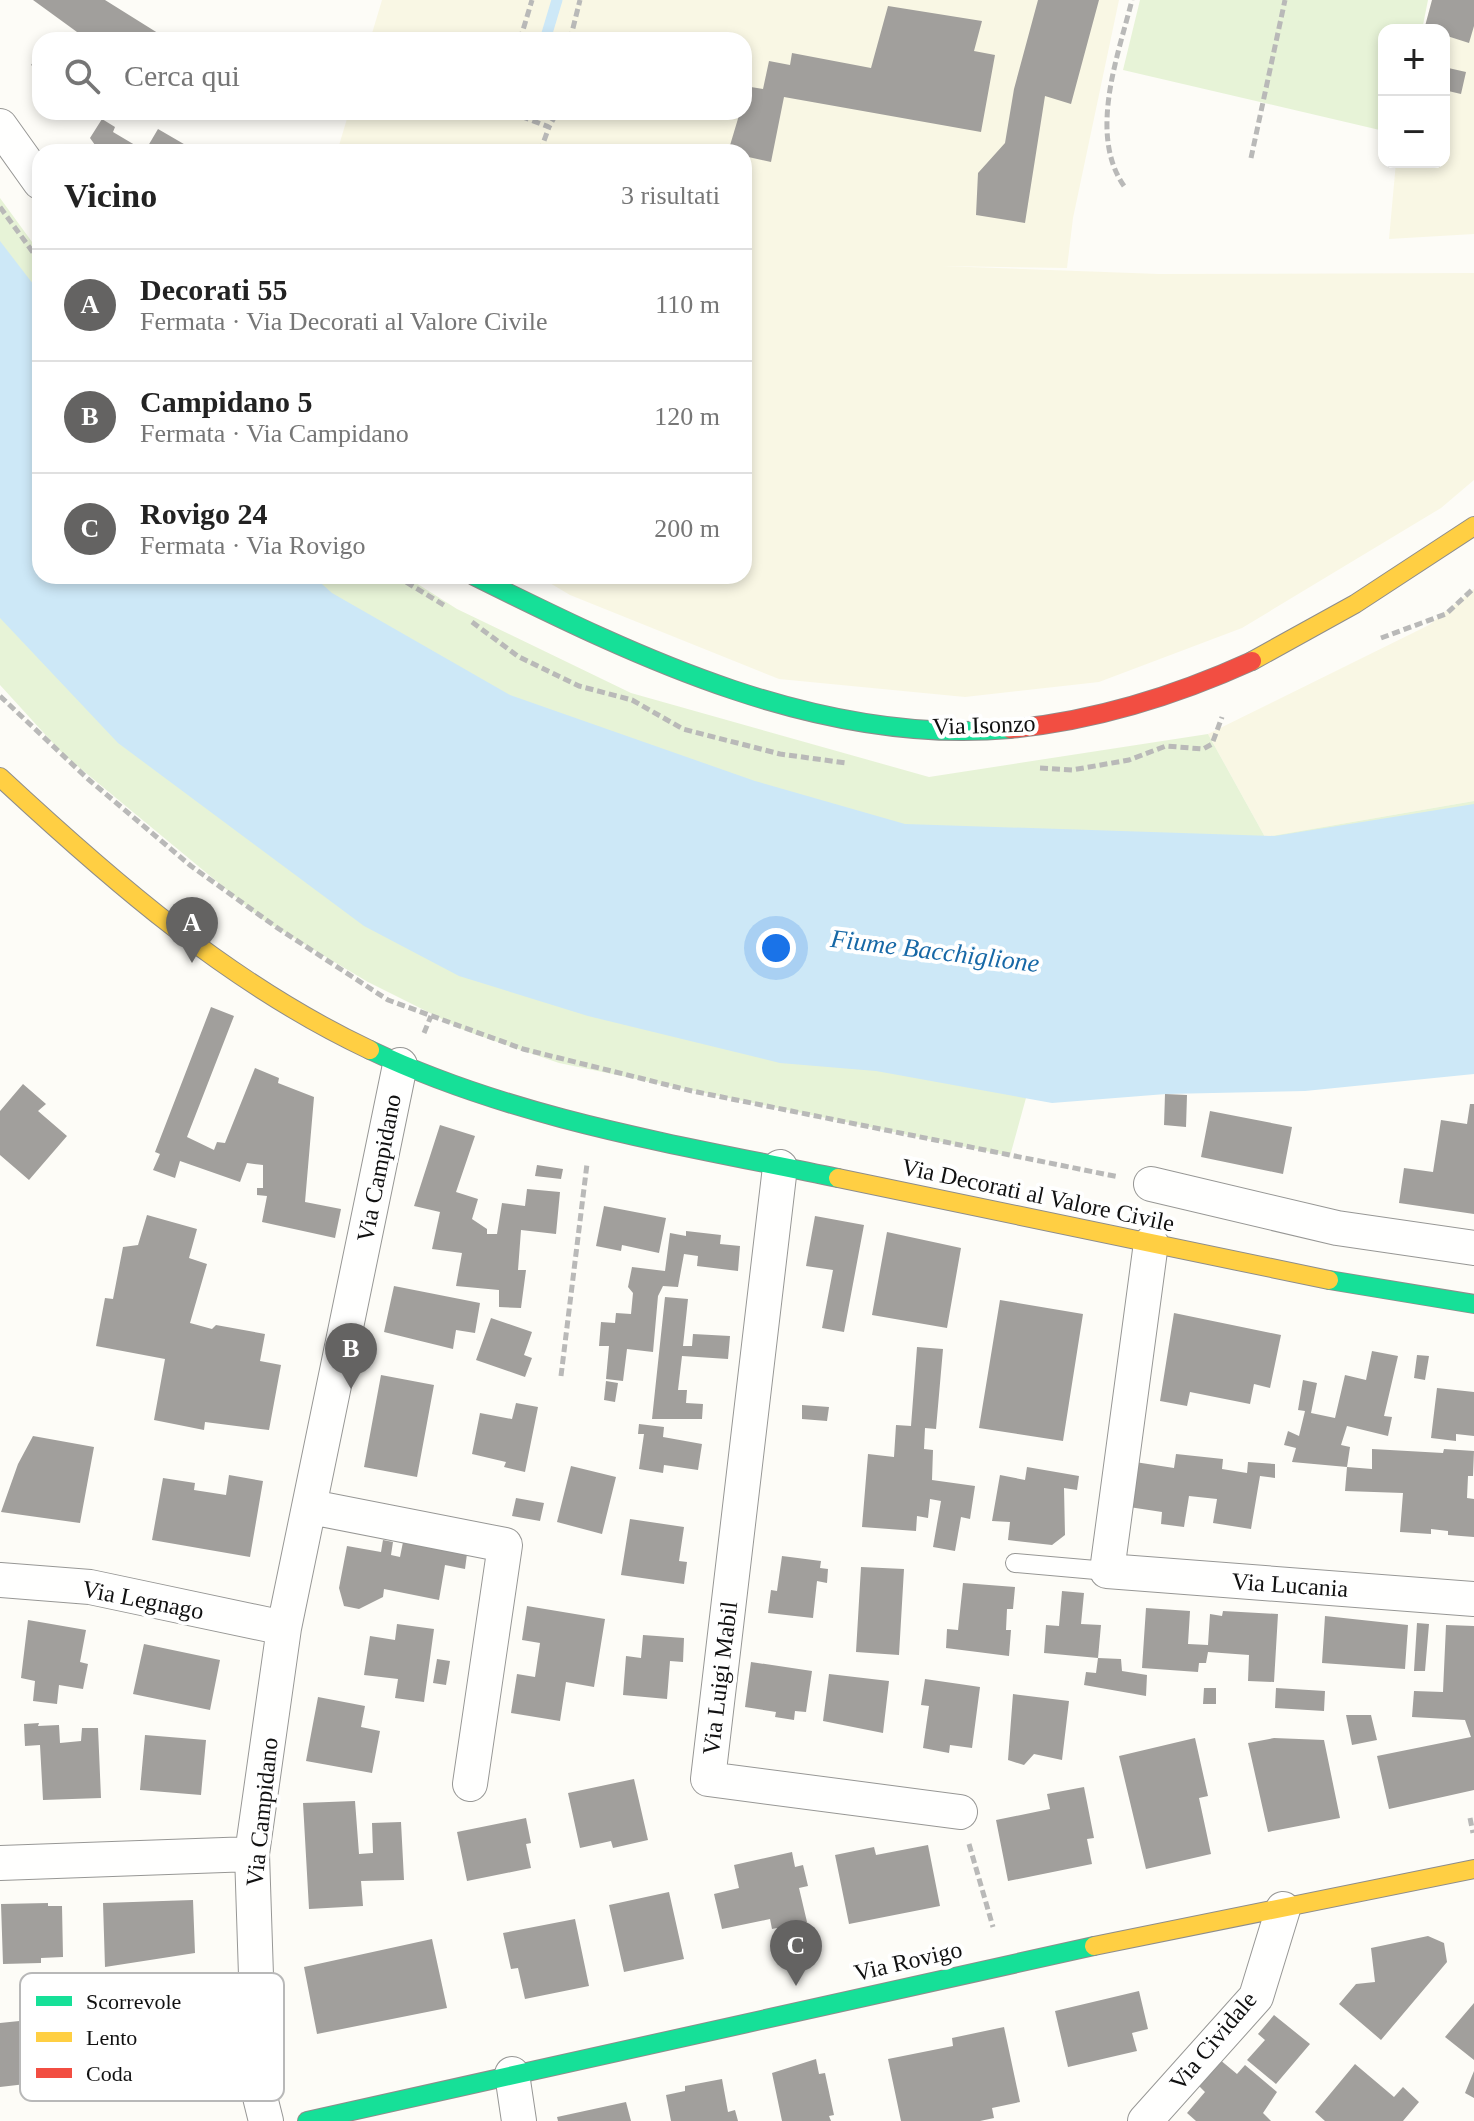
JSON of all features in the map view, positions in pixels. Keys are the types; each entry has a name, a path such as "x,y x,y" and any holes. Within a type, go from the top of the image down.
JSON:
{"street":[{"path":"0,126 32,171"},
{"name":"Via Isonzo","path":"491,584 662,666 737,691 815,712 885,724 960,731 1095,716 1231,670 1366,599 1474,526"},
{"name":"Via Decorati al Valore Civile","path":"0,777 89,860 187,938 289,1008 400,1065 490,1098 594,1127 780,1167 1376,1290 1474,1304"},
{"name":"Via Campidano","path":"256,1973 252,1854 284,1628 400,1065"},
{"name":"Via Luigi Mabil","path":"780,1167 708,1779 960,1812"},
{"path":"1151,1184 1337,1228 1474,1248"},
{"path":"1107,1571 1151,1243"},
{"path":"311,1507 505,1545 470,1784"},
{"name":"Via Lucania","path":"1107,1571 1474,1599"},
{"name":"Via Legnago","path":"0,1580 90,1587 284,1628"},
{"path":"0,1863 252,1854"},
{"name":"Via Rovigo","path":"307,2121 1004,1964 1474,1869"},
{"name":"Via Cividale","path":"1145,2121 1256,1997 1283,1909"},
{"path":"512,2074 519,2121"},
{"name":"Via Campidano","path":"261,2101 266,2121"}],"lane":[{"name":"Via Lucania","path":"1015,1563 1107,1571"}],"path":[{"path":"522,32 532,0"},
{"path":"572,32 580,0"},
{"path":"1124,186 1112,168 1107,151 1108,112 1132,0"},
{"path":"1251,158 1285,0"},
{"path":"531,120 549,127"},
{"path":"543,144 553,120"},
{"path":"0,207 32,251"},
{"path":"0,696 88,779 191,866 279,929 388,1000 523,1049 692,1091 1151,1184"},
{"path":"561,1376 594,1127"},
{"path":"960,1812 1004,1964"}],"shaded area":[{"path":"382,0 1119,0 1073,218 1067,268 941,266 1159,274 1474,273 1474,480 1441,508 1242,628 1099,682 965,697 779,679 570,595 551,584 752,584 752,144 339,144 347,120 752,120 752,32 372,32"},
{"path":"1432,0 1474,0 1474,234 1389,239 1395,168 1450,168 1450,24 1426,24"},
{"path":"1474,589 1474,801 1265,837 1208,734 1429,625"}],"green space":[{"path":"1140,0 1428,0 1423,24 1378,24 1378,130 1123,70"},
{"path":"0,198 32,242 32,584 418,584 457,609 631,693 929,777 1208,734 1265,837 1474,801 1474,1059 1029,1087 1010,1156 559,1063 466,1031 368,982 262,919 63,754 0,685"}],"water":[{"name":"Fiume Bacchiglione","path":"0,241 32,283 32,584 322,584 332,593 510,695 755,781 905,824 1275,836 1474,804 1474,1074 1305,1091 1166,1094 1052,1103 876,1071 780,1063 588,1016 459,976 364,926 118,743 0,618"}],"building":[{"path":"33,0 105,0 156,32 77,32"},
{"path":"1038,0 1099,0 1071,104 1045,96 1025,223 976,215 978,173 1005,143 1014,89"},
{"path":"1432,0 1474,0 1474,26 1469,43 1450,37 1450,24 1426,24"},
{"path":"888,6 982,21 974,51 995,55 981,132 784,97 771,162 752,158 752,144 730,144 738,120 752,120 752,87 763,89 769,61 790,65 792,53 871,68"},
{"path":"1450,68 1466,72 1461,94 1450,91"},
{"path":"104,120 115,127 113,132 133,144 94,144 90,138"},
{"path":"158,129 184,144 149,144"},
{"path":"211,1007 234,1016 187,1137 214,1150 217,1142 225,1143 255,1068 279,1078 278,1083 314,1097 305,1202 341,1209 335,1238 262,1222 267,1196 257,1195 257,1188 263,1188 263,1165 247,1163 240,1182 180,1161 175,1178 153,1170 160,1154 155,1152"},
{"path":"23,1084 46,1104 38,1111 67,1136 29,1180 0,1155 0,1111"},
{"path":"1165,1094 1187,1095 1186,1127 1164,1125"},
{"path":"1470,1104 1474,1104 1474,1214 1399,1203 1404,1168 1433,1172 1441,1120 1467,1124"},
{"path":"1210,1111 1292,1127 1283,1174 1201,1157"},
{"path":"440,1125 475,1136 456,1192 478,1199 472,1219 487,1229 487,1234 497,1234 502,1203 525,1206 527,1189 560,1192 556,1234 521,1230 518,1270 526,1270 521,1308 499,1307 499,1290 456,1286 462,1253 432,1249 440,1212 414,1206"},
{"path":"537,1165 563,1169 561,1179 535,1176"},
{"path":"604,1206 666,1218 659,1253 622,1245 621,1251 596,1246"},
{"path":"147,1215 197,1229 189,1258 207,1264 190,1323 212,1329 216,1325 265,1334 260,1361 281,1365 269,1430 205,1422 204,1430 154,1420 165,1359 96,1346 105,1298 113,1299 123,1247 138,1245"},
{"path":"815,1216 864,1225 844,1332 822,1328 833,1270 806,1266"},
{"path":"686,1231 721,1235 720,1244 740,1246 738,1271 697,1266 698,1256 684,1254 678,1287 663,1286 658,1296 653,1352 627,1349 623,1381 606,1379 609,1346 599,1346 601,1322 615,1323 616,1313 631,1314 633,1293 628,1287 632,1267 665,1271 670,1233 686,1236"},
{"path":"887,1232 961,1248 947,1328 872,1315"},
{"path":"394,1286 480,1303 475,1333 456,1330 453,1349 384,1332"},
{"path":"665,1297 688,1299 683,1346 692,1346 693,1334 730,1336 728,1359 682,1356 678,1390 687,1390 686,1403 703,1404 702,1419 652,1419"},
{"path":"1000,1300 1083,1314 1063,1441 979,1428"},
{"path":"1174,1313 1281,1335 1270,1388 1254,1384 1250,1404 1190,1392 1187,1406 1160,1401"},
{"path":"491,1318 532,1332 524,1355 532,1358 525,1377 476,1360"},
{"path":"917,1347 943,1349 936,1429 925,1428 924,1449 933,1450 932,1480 975,1486 970,1519 961,1517 955,1551 933,1547 941,1501 930,1499 928,1518 917,1516 916,1531 862,1527 868,1454 894,1457 896,1425 911,1426"},
{"path":"1372,1351 1398,1356 1384,1416 1392,1417 1388,1436 1347,1426 1341,1445 1350,1447 1347,1467 1292,1462 1296,1448 1284,1445 1288,1431 1299,1436 1305,1411 1298,1410 1303,1380 1317,1383 1311,1413 1335,1418 1345,1375 1366,1380"},
{"path":"1417,1355 1429,1356 1425,1380 1414,1378"},
{"path":"381,1375 434,1385 417,1477 364,1467"},
{"path":"606,1381 618,1383 615,1402 604,1400"},
{"path":"1437,1388 1474,1392 1474,1436 1456,1434 1456,1441 1431,1438"},
{"path":"516,1403 538,1407 525,1472 504,1467 506,1462 472,1454 480,1413 512,1419"},
{"path":"802,1405 829,1407 827,1421 802,1419"},
{"path":"639,1424 664,1427 663,1437 702,1444 698,1470 664,1465 663,1473 639,1469 644,1434 638,1434"},
{"path":"33,1436 94,1447 80,1523 1,1512 18,1464"},
{"path":"1372,1449 1443,1453 1444,1449 1474,1451 1473,1476 1468,1476 1467,1498 1474,1499 1474,1537 1448,1535 1448,1531 1431,1529 1431,1534 1400,1532 1403,1493 1345,1491 1347,1467 1372,1469"},
{"path":"1176,1454 1223,1459 1222,1469 1247,1473 1248,1462 1275,1464 1275,1478 1260,1476 1251,1529 1213,1523 1217,1499 1189,1496 1184,1527 1161,1524 1162,1512 1129,1507 1135,1462 1174,1468"},
{"path":"571,1466 616,1477 602,1534 557,1522"},
{"path":"1027,1467 1079,1476 1077,1490 1064,1488 1065,1535 1052,1545 1008,1540 1010,1522 992,1521 1000,1475 1025,1480"},
{"path":"229,1475 263,1481 250,1557 152,1540 163,1478 195,1483 194,1490 226,1495"},
{"path":"516,1498 544,1503 540,1521 512,1516"},
{"path":"630,1519 684,1527 679,1561 687,1562 684,1584 621,1575"},
{"path":"383,1540 393,1542 391,1555 400,1557 403,1542 467,1554 465,1569 445,1565 439,1600 384,1589 383,1597 359,1609 344,1606 339,1588 347,1546 381,1552"},
{"path":"782,1556 821,1561 820,1568 828,1569 827,1583 817,1581 813,1618 768,1613 771,1590 777,1591"},
{"path":"861,1567 904,1569 899,1655 856,1652"},
{"path":"963,1583 1015,1587 1013,1609 1007,1609 1006,1630 1011,1630 1009,1656 946,1648 947,1629 958,1630"},
{"path":"1062,1591 1084,1593 1081,1624 1101,1625 1098,1658 1044,1653 1046,1625 1059,1626"},
{"path":"527,1606 605,1619 594,1687 566,1682 560,1721 511,1713 517,1674 535,1677 540,1643 522,1640"},
{"path":"1146,1608 1190,1611 1188,1644 1208,1645 1210,1614 1222,1616 1223,1611 1278,1614 1274,1682 1248,1681 1249,1655 1208,1652 1206,1663 1199,1663 1198,1672 1142,1668"},
{"path":"1325,1616 1408,1625 1405,1669 1322,1663"},
{"path":"28,1620 86,1630 80,1662 88,1664 83,1689 59,1685 57,1704 33,1701 35,1681 21,1678"},
{"path":"1417,1623 1429,1624 1425,1671 1414,1671"},
{"path":"397,1624 434,1629 424,1702 395,1698 398,1679 364,1675 370,1636 395,1640"},
{"path":"1446,1625 1474,1626 1474,1790 1389,1809 1377,1756 1471,1737 1465,1720 1412,1717 1414,1691 1443,1692"},
{"path":"643,1635 684,1638 683,1662 670,1661 667,1699 623,1695 626,1656 641,1658"},
{"path":"144,1644 220,1660 210,1710 133,1694"},
{"path":"1098,1658 1121,1659 1122,1671 1147,1675 1146,1696 1084,1685 1086,1672 1096,1673"},
{"path":"437,1659 450,1661 446,1685 433,1683"},
{"path":"751,1662 812,1671 806,1712 795,1711 794,1720 775,1717 776,1712 745,1707"},
{"path":"829,1674 889,1681 883,1733 823,1721"},
{"path":"925,1679 980,1687 972,1748 950,1745 949,1753 923,1748 929,1706 921,1705"},
{"path":"1204,1688 1216,1688 1216,1704 1203,1704"},
{"path":"1276,1688 1325,1691 1324,1711 1275,1708"},
{"path":"1013,1694 1069,1701 1062,1760 1034,1754 1024,1765 1008,1760"},
{"path":"318,1697 365,1706 361,1727 380,1731 372,1773 306,1761"},
{"path":"1346,1715 1371,1715 1377,1740 1352,1745"},
{"path":"39,1723 38,1726 59,1725 60,1743 81,1741 82,1728 98,1728 101,1798 43,1800 40,1745 25,1746 24,1724"},
{"path":"145,1735 206,1740 201,1795 140,1790"},
{"path":"1195,1738 1208,1796 1199,1798 1211,1854 1146,1869 1119,1756"},
{"path":"1274,1738 1324,1740 1340,1818 1268,1832 1248,1743"},
{"path":"634,1779 648,1840 613,1848 611,1841 580,1848 568,1793"},
{"path":"1084,1787 1094,1838 1087,1839 1092,1864 1008,1881 996,1820 1050,1809 1047,1794"},
{"path":"355,1801 359,1854 373,1853 372,1823 401,1822 404,1880 361,1881 363,1906 309,1909 303,1803"},
{"path":"526,1818 531,1843 526,1844 531,1868 467,1881 457,1832"},
{"path":"928,1845 940,1906 849,1924 835,1855 874,1847 876,1855"},
{"path":"792,1852 795,1867 803,1865 808,1886 799,1888 807,1922 772,1929 770,1919 722,1929 714,1894 739,1888 734,1865"},
{"path":"669,1892 684,1959 624,1972 609,1905"},
{"path":"193,1900 195,1953 105,1967 103,1903"},
{"path":"48,1903 48,1906 62,1906 63,1957 41,1958 41,1963 3,1964 1,1904"},
{"path":"575,1919 589,1986 525,1999 518,1968 511,1969 503,1933"},
{"path":"1428,1936 1444,1943 1447,1962 1381,2040 1339,2004 1356,1984 1375,1982 1371,1948"},
{"path":"432,1939 447,2008 317,2034 304,1967"},
{"path":"1139,1991 1148,2029 1132,2033 1137,2051 1068,2067 1055,2011"},
{"path":"1474,2003 1474,2060 1445,2037"},
{"path":"1274,2015 1310,2044 1276,2084 1247,2060 1265,2040 1258,2034"},
{"path":"20,2021 20,2085 0,2087 0,2023"},
{"path":"1004,2027 1020,2102 992,2108 994,2118 980,2121 901,2121 888,2059 953,2046 952,2038"},
{"path":"1213,2054 1237,2074 1245,2065 1277,2092 1263,2113 1271,2121 1196,2121 1187,2113 1205,2092 1196,2083"},
{"path":"816,2059 819,2074 825,2073 834,2115 829,2116 831,2121 782,2121 772,2073"},
{"path":"1355,2064 1394,2097 1403,2087 1419,2102 1403,2121 1325,2121 1315,2112"},
{"path":"1474,2071 1474,2098 1465,2093"},
{"path":"722,2079 728,2112 735,2110 738,2121 671,2121 666,2095 685,2091 685,2086"},
{"path":"626,2102 631,2121 558,2121 557,2117"}],"waterway":[{"path":"547,32 557,0"}],"traffic: fast":[{"path":"490,584 666,665 800,710 869,724 939,731 1010,729"},
{"path":"370,1050 426,1074 541,1113 838,1178"},
{"path":"1329,1280 1474,1304"},
{"path":"307,2121 1094,1946"}],"traffic: slow":[{"path":"1252,661 1355,604 1474,526"},
{"path":"0,777 130,892 221,962 319,1024 370,1050"},
{"path":"838,1178 1329,1280"},
{"path":"1094,1946 1474,1869"}],"traffic: jam":[{"path":"1010,729 1072,720 1134,705 1252,661"}],"place":[{"name":"Decorati 55","path":"192,963"},
{"name":"Campidano 5","path":"351,1389"},
{"name":"Rovigo 24","path":"796,1986"}]}
